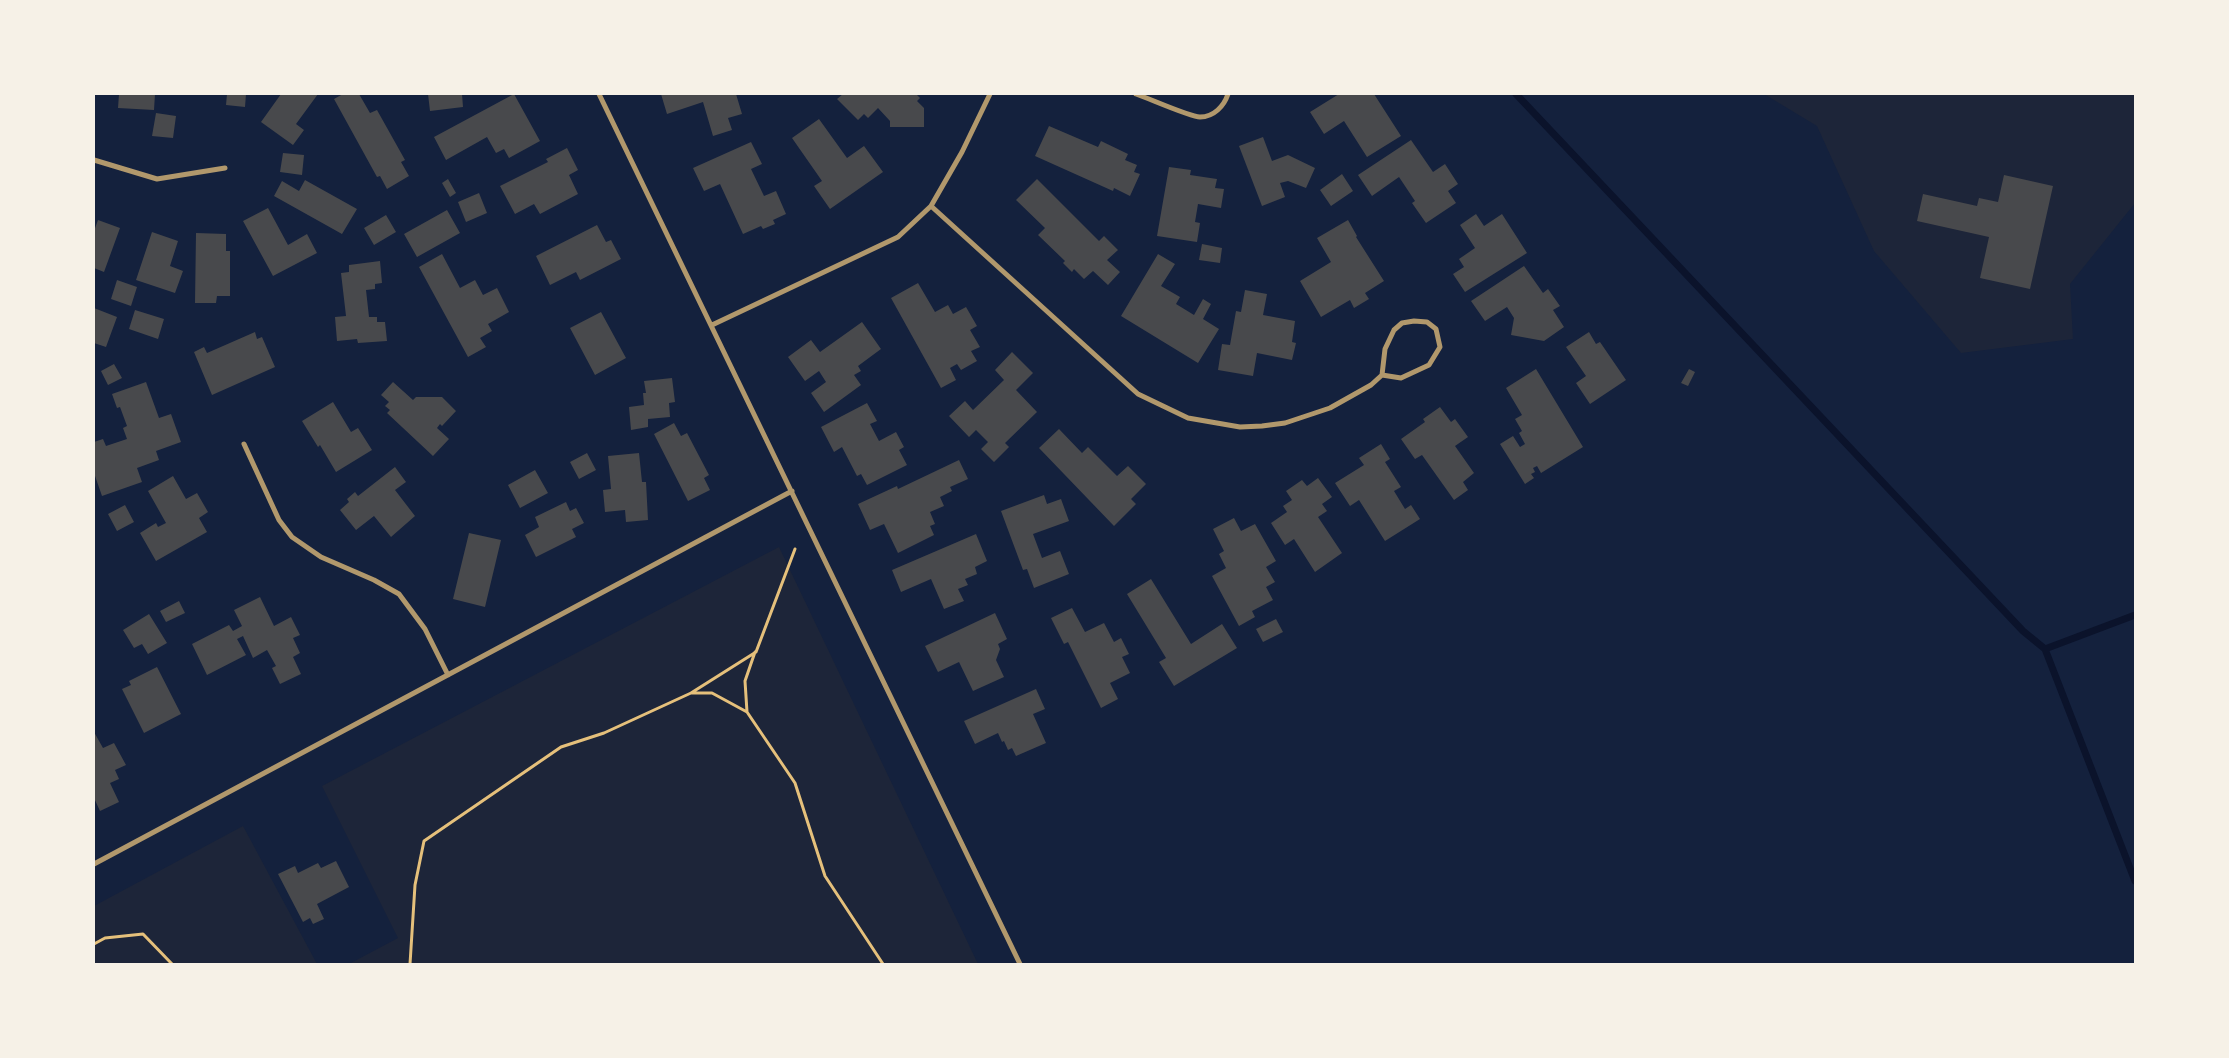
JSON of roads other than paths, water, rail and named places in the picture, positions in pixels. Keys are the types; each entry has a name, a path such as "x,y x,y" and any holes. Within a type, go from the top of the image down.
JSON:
{"street":[{"path":"599,94 1020,964"},
{"path":"712,325 898,237 931,206 962,152 990,94"},
{"path":"1136,94 1199,117 1214,113 1225,104 1228,94"},
{"path":"94,160 157,179 225,168"},
{"path":"931,206 1138,394 1188,418 1240,427 1284,423 1330,408 1371,385 1382,375 1385,349 1394,330 1402,323 1414,321 1427,322 1436,329 1440,338 1440,347 1430,365 1401,378 1382,375"},
{"path":"244,444 279,520 292,537 321,556 374,580 399,594 424,629 448,675"},
{"path":"94,864 792,491"}],"waterway":[{"path":"1516,94 2023,631 2045,649 2135,615"},
{"path":"2045,649 2135,881"}]}
